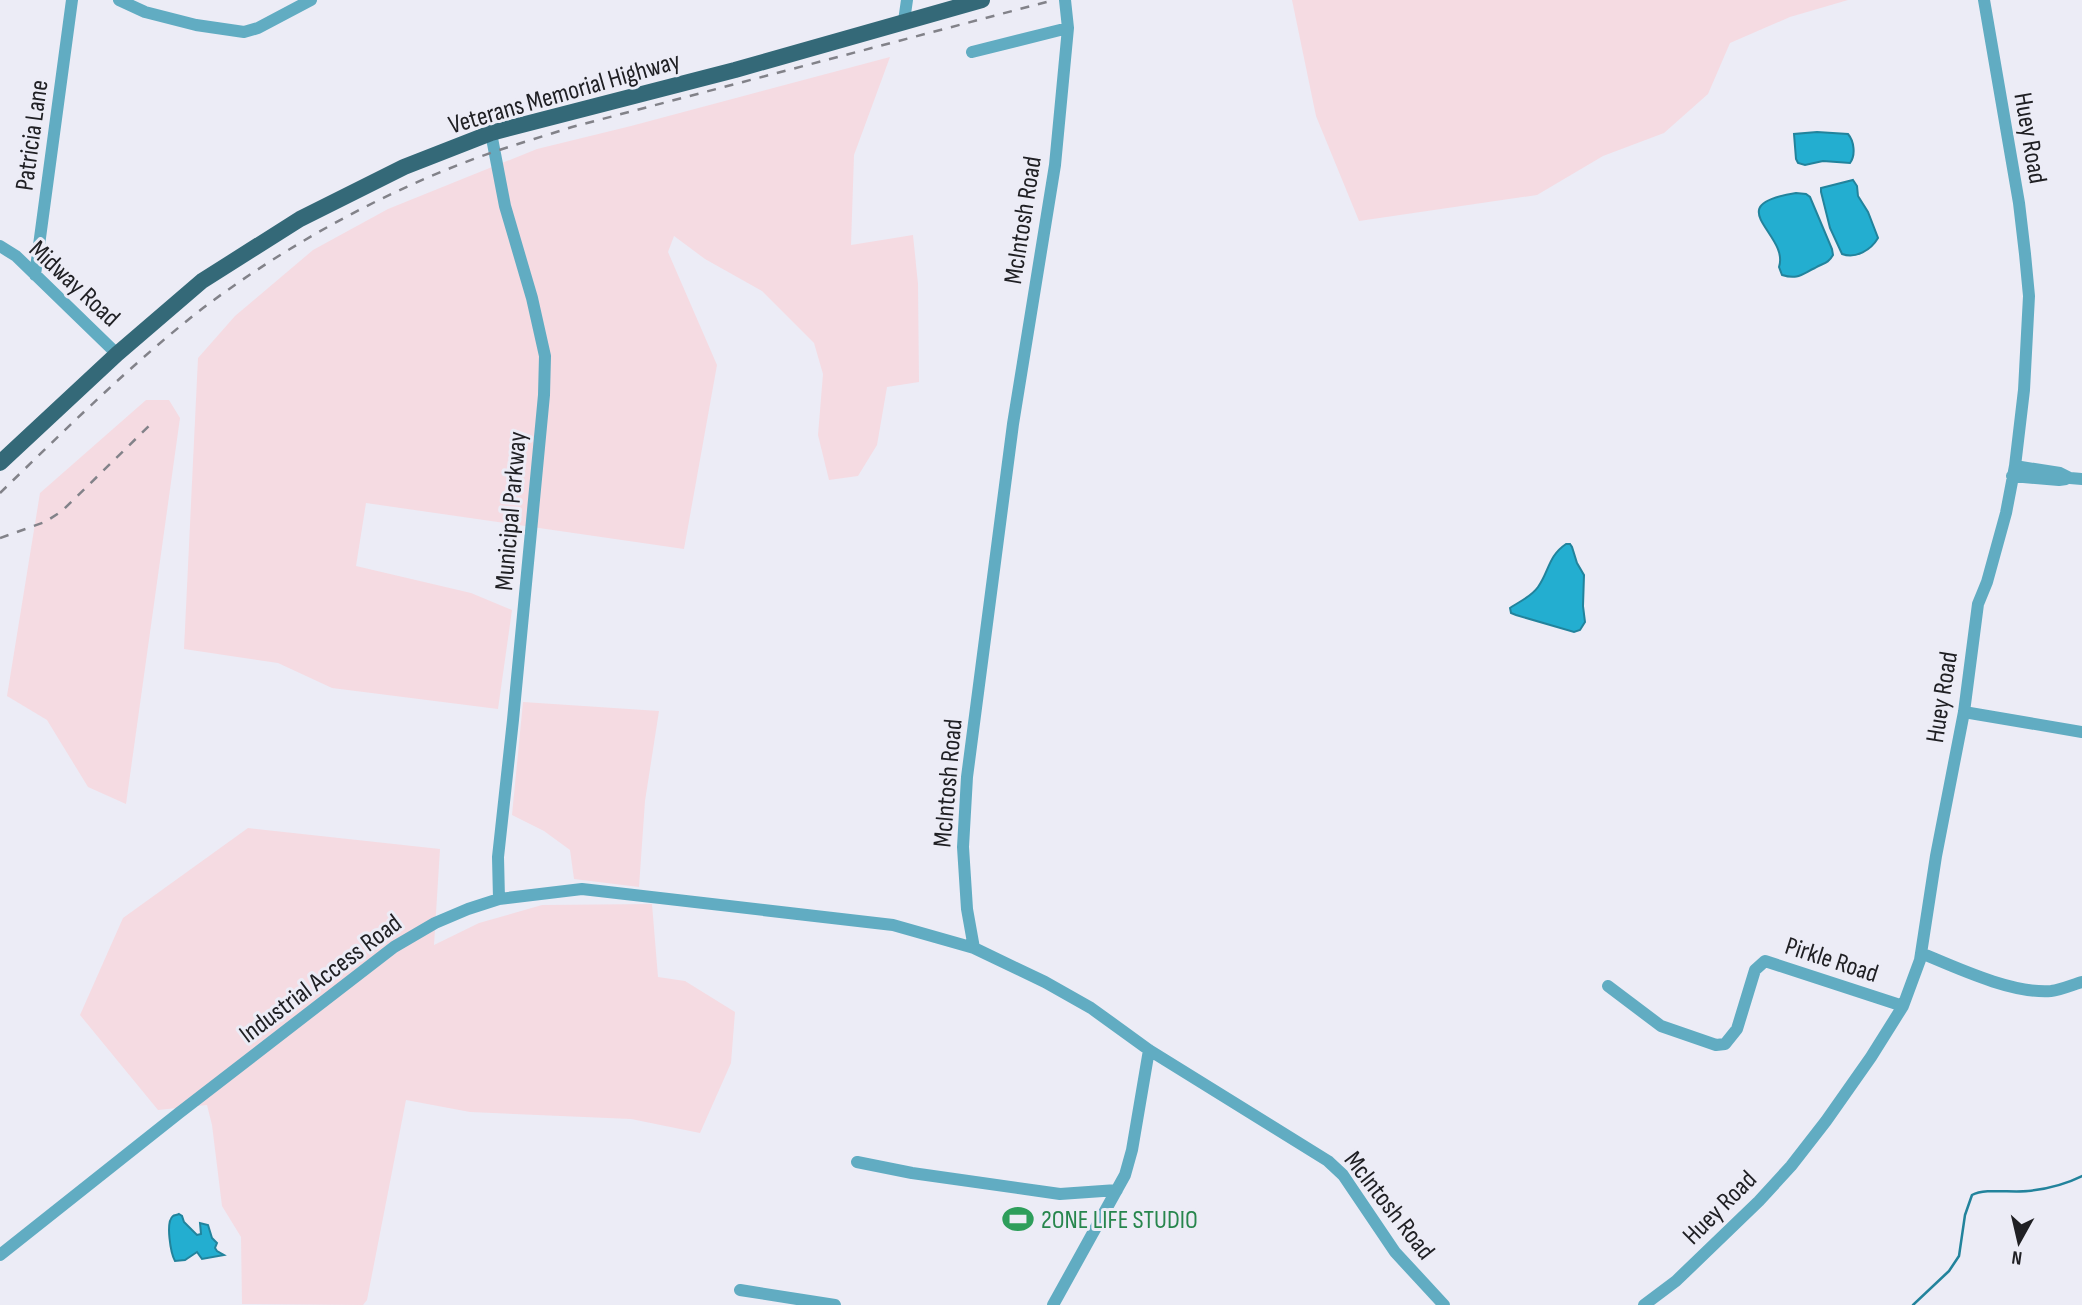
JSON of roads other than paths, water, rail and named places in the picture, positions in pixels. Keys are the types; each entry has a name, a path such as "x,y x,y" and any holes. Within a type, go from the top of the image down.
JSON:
{"main road":[{"name":"Veterans Memorial Highway","path":"0,463 117,354 202,281 300,219 404,167 491,133 734,70 982,0"}],"street":[{"name":"Patricia Lane","path":"35,275 72,0"},
{"path":"119,0 145,12 244,32 258,28 312,0"},
{"path":"904,21 907,0"},
{"name":"McIntosh Road","path":"1065,0 1068,28 1055,165 1013,424 967,777 963,847 967,909 974,948 1045,982 1091,1009 1149,1050 1328,1161 1343,1175 1395,1252 1444,1305"},
{"name":"Huey Road","path":"1644,1305 1676,1281 1759,1201 1791,1166 1833,1111 1903,1006 1921,953 1936,856 1964,712 1978,604 1987,583 2006,513 2024,390 2029,296 2019,203 1984,0"},
{"path":"972,52 1068,28"},
{"name":"Municipal Parkway","path":"491,133 505,206 532,298 545,356 544,395 498,857 499,899"},
{"name":"Midway Road","path":"0,246 16,256 117,354"},
{"path":"2013,471 2059,480 2076,479"},
{"path":"1964,712 2082,733"},
{"name":"Industrial Access Road","path":"0,1255 394,947 435,923 499,899 583,888 893,925 974,948"},
{"path":"1921,953 2006,986 2052,991 2082,982"},
{"name":"Pirkle Road","path":"1608,986 1661,1026 1716,1045 1725,1044 1737,1029 1755,970 1765,961 1903,1006"},
{"path":"1053,1305 1125,1175 1132,1150 1149,1050"},
{"path":"857,1162 912,1173 1060,1194 1117,1190"},
{"path":"740,1290 835,1305"}],"water":[{"path":"1794,134 1848,134 1854,148 1850,163 1798,163"},
{"path":"1853,180 1878,238 1863,252 1847,255 1842,254 1830,228 1821,188"},
{"path":"1796,193 1810,197 1833,255 1825,263 1800,276 1792,277 1782,275 1779,267 1780,255 1759,213 1762,205 1773,198"},
{"path":"1566,544 1572,547 1584,575 1585,622 1580,630 1574,632 1516,615 1511,613 1510,608 1535,590 1549,564"},
{"path":"179,1214 197,1235 201,1234 200,1223 208,1225 212,1238 217,1243 215,1248 224,1255 202,1259 197,1252 185,1260 175,1261 170,1245 169,1225 173,1216"}],"waterway":[{"path":"1913,1305 1949,1271 1959,1256 1965,1215 1972,1195 2042,1189 2082,1176"}],"railway":[{"path":"0,493 124,375 203,308 307,239 419,181 496,151 572,127 1054,0"},
{"path":"0,538 45,522 62,511 153,422"}],"place":[{"name":"2ONE LIFE STUDIO","path":"1018,1219"}]}
